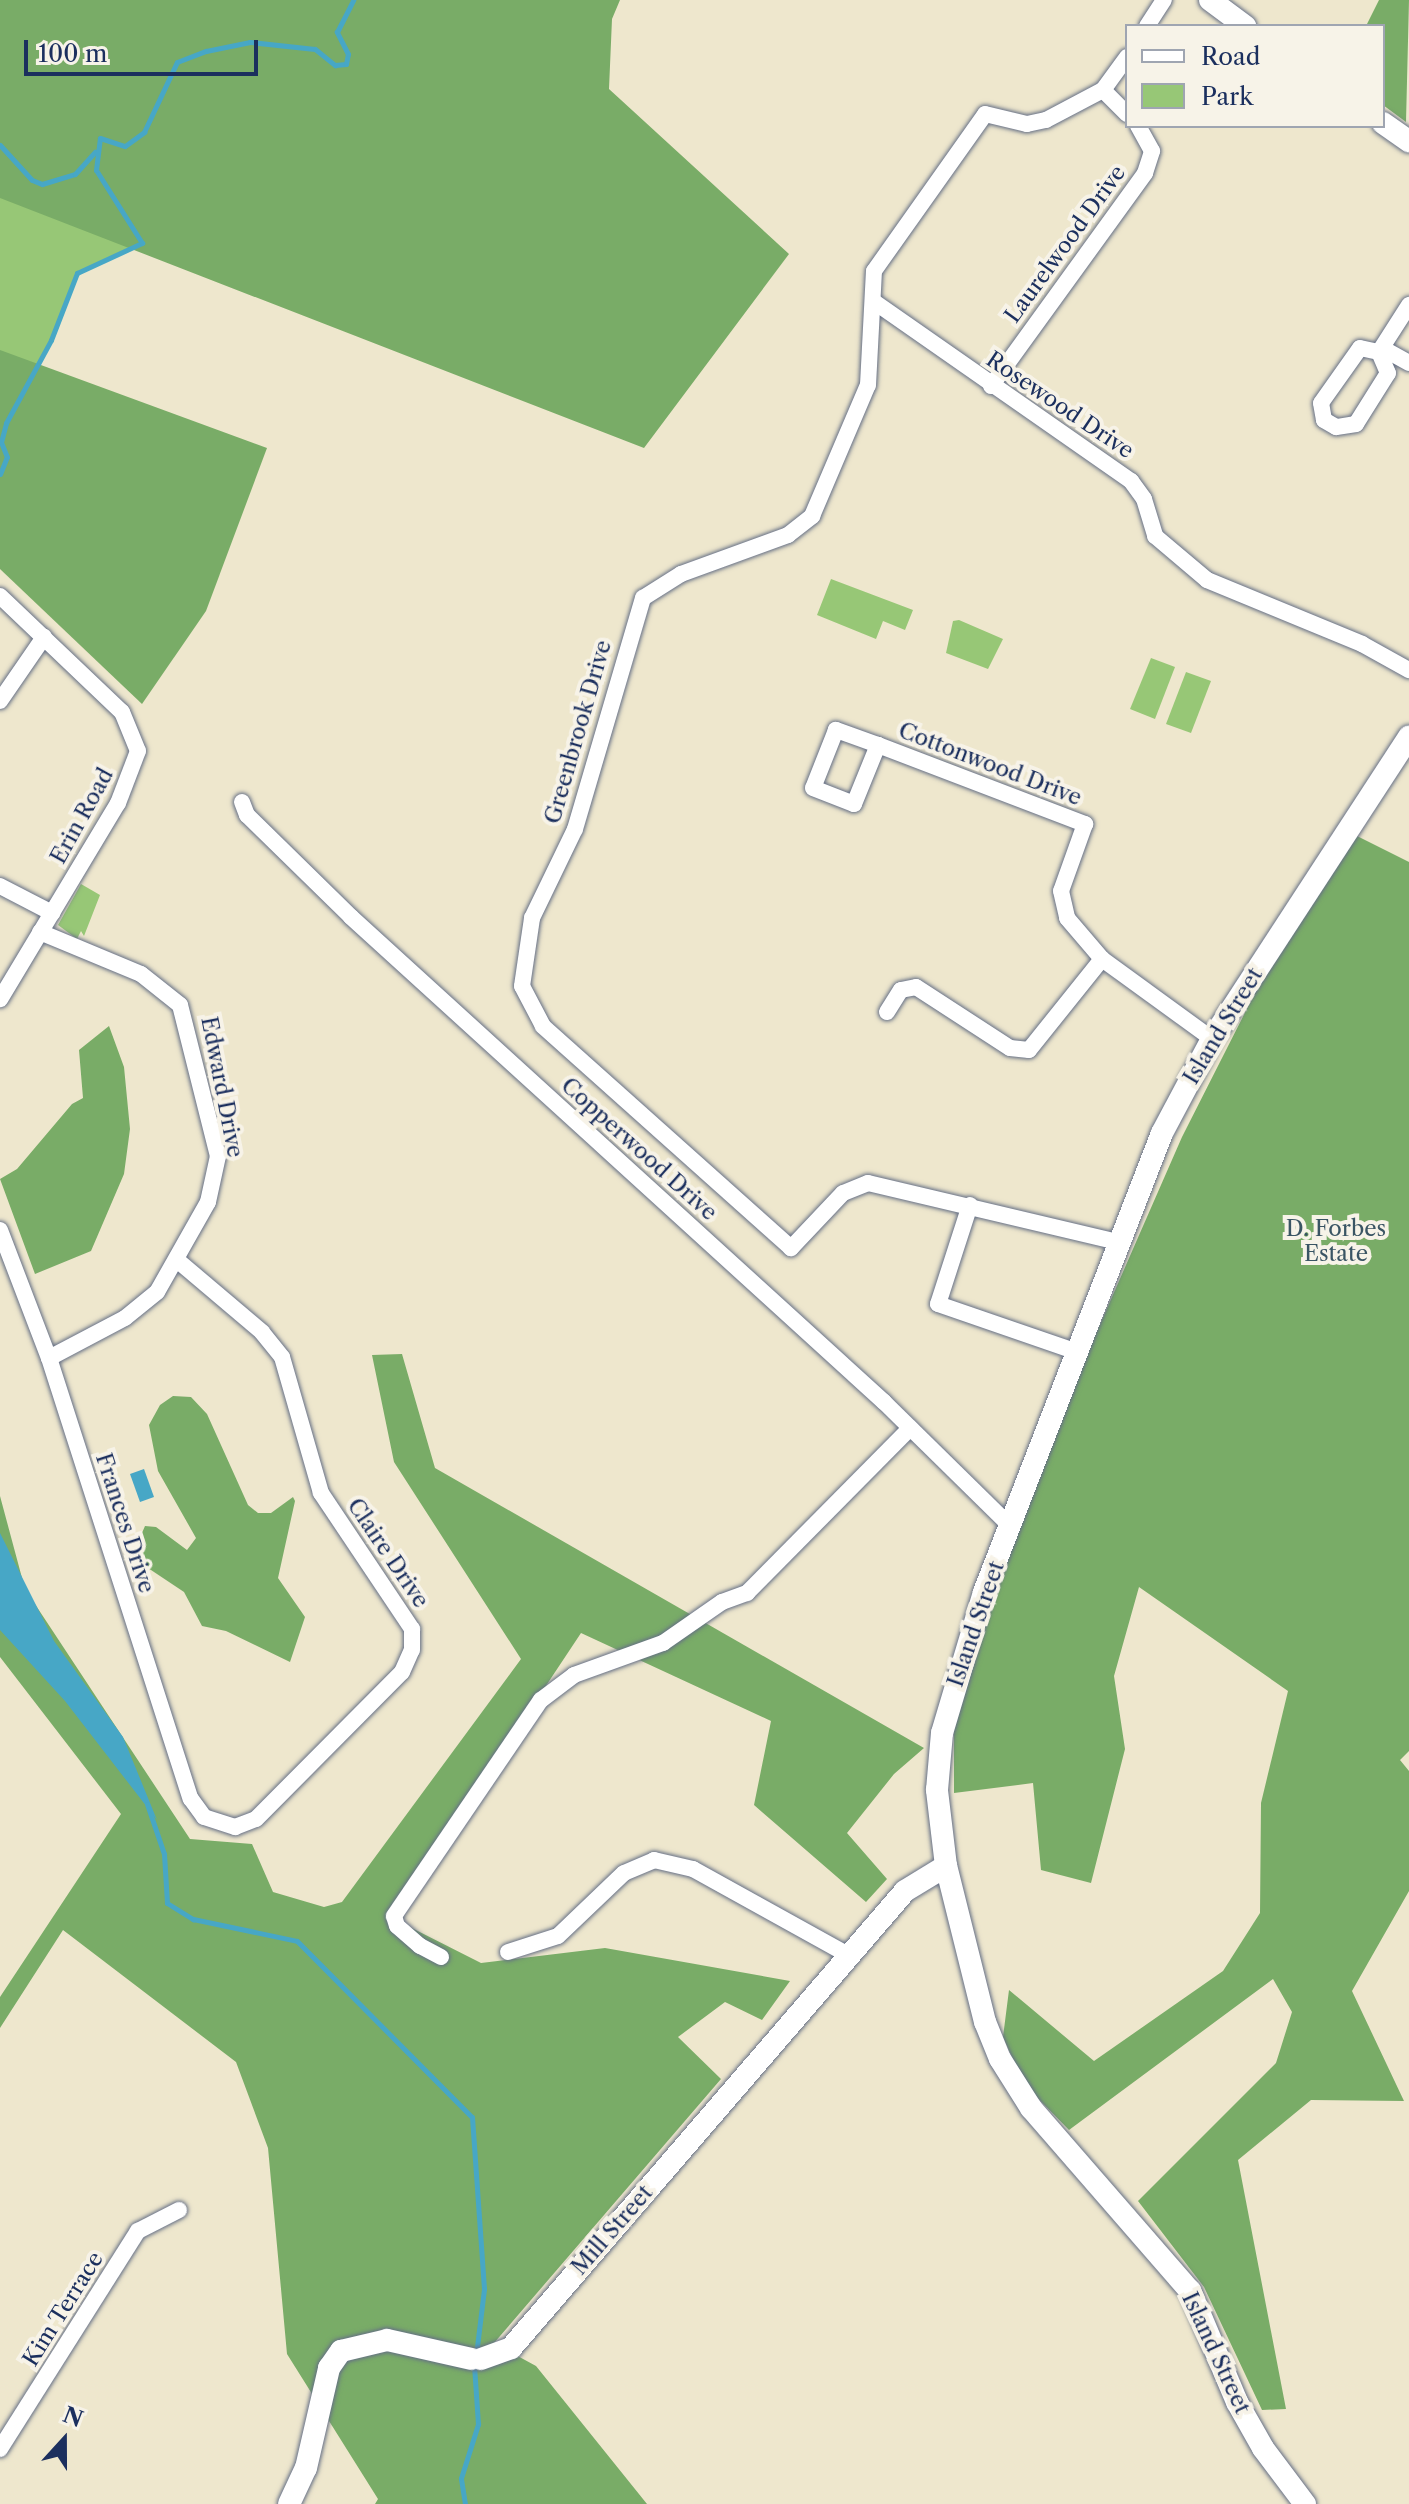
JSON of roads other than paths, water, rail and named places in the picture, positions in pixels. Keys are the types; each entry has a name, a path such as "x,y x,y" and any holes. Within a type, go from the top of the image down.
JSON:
{"street":[{"path":"1148,24 1164,0"},
{"path":"1210,0 1242,24"},
{"name":"Greenbrook Drive","path":"1122,1243 970,1205 855,1185 791,1248 543,1026 522,986 532,918 575,829 643,598 673,578 788,535 812,516 868,385 874,271 985,114 1035,123 1103,90 1125,60"},
{"path":"1103,90 1125,112"},
{"path":"1385,124 1409,141"},
{"name":"Laurelwood Drive","path":"991,386 1145,173 1152,151 1139,128"},
{"name":"Rosewood Drive","path":"873,301 1131,481 1144,499 1155,536 1207,580 1362,644 1409,670"},
{"path":"1380,350 1409,305"},
{"path":"1380,350 1388,373 1356,424 1329,424 1321,403 1352,352 1380,350 1409,363"},
{"name":"Erin Road","path":"0,596 122,712 138,751 118,803 0,999"},
{"path":"0,701 44,637"},
{"name":"Cottonwood Drive","path":"878,745 854,804 813,788 836,730 878,745 1085,824 1061,891 1062,905 1102,959 1212,1039"},
{"name":"Island Street","path":"1305,2504 1237,2402 1190,2291 1031,2108 1000,2059 985,2022 946,1866 937,1790 942,1733 969,1636 1162,1133 1212,1039 1409,737"},
{"name":"Copperwood Drive","path":"242,802 247,815 398,960 910,1428 1011,1527"},
{"path":"0,886 52,913"},
{"name":"Edward Drive","path":"40,932 141,974 184,1011 218,1164 208,1202 157,1292 138,1309 49,1358"},
{"path":"887,1012 901,990 916,987 1010,1048 1029,1050 1102,959"},
{"path":"970,1205 938,1304 1080,1353"},
{"name":"Frances Drive","path":"0,1230 49,1358 191,1799 214,1823"},
{"name":"Claire Drive","path":"177,1260 262,1332 282,1357 321,1493 412,1629 407,1667 275,1800 249,1823 214,1823"},
{"path":"441,1957 408,1936 394,1916 541,1700 574,1675 663,1643 722,1602 747,1593 910,1428"},
{"path":"508,1952 558,1936 624,1873 654,1860 693,1869 850,1956"},
{"name":"Mill Street","path":"289,2504 306,2468 329,2368 341,2351 387,2340 476,2359 511,2348 905,1891 946,1866"},
{"name":"Kim Terrace","path":"0,2449 138,2231 179,2210"}],"water":[{"path":"144,1469 154,1497 140,1502 130,1474"},
{"path":"0,1533 54,1641 123,1737 157,1820 65,1701 0,1630"}],"waterway":[{"path":"0,474 7,457 1,442 6,423 51,340 77,273 142,243 96,170 100,138 125,146 144,132 177,62 206,51 250,42 315,49 335,65 346,64 348,54 337,32 353,0"},
{"path":"0,145 32,180 42,184 75,174 95,152"},
{"path":"147,1804 164,1854 167,1903 193,1919 297,1941 472,2117 484,2289 476,2355"},
{"path":"465,2504 461,2478 478,2424 474,2365"}],"park label":[{"name":"D. Forbes Estate","path":"1336,1240"}]}
